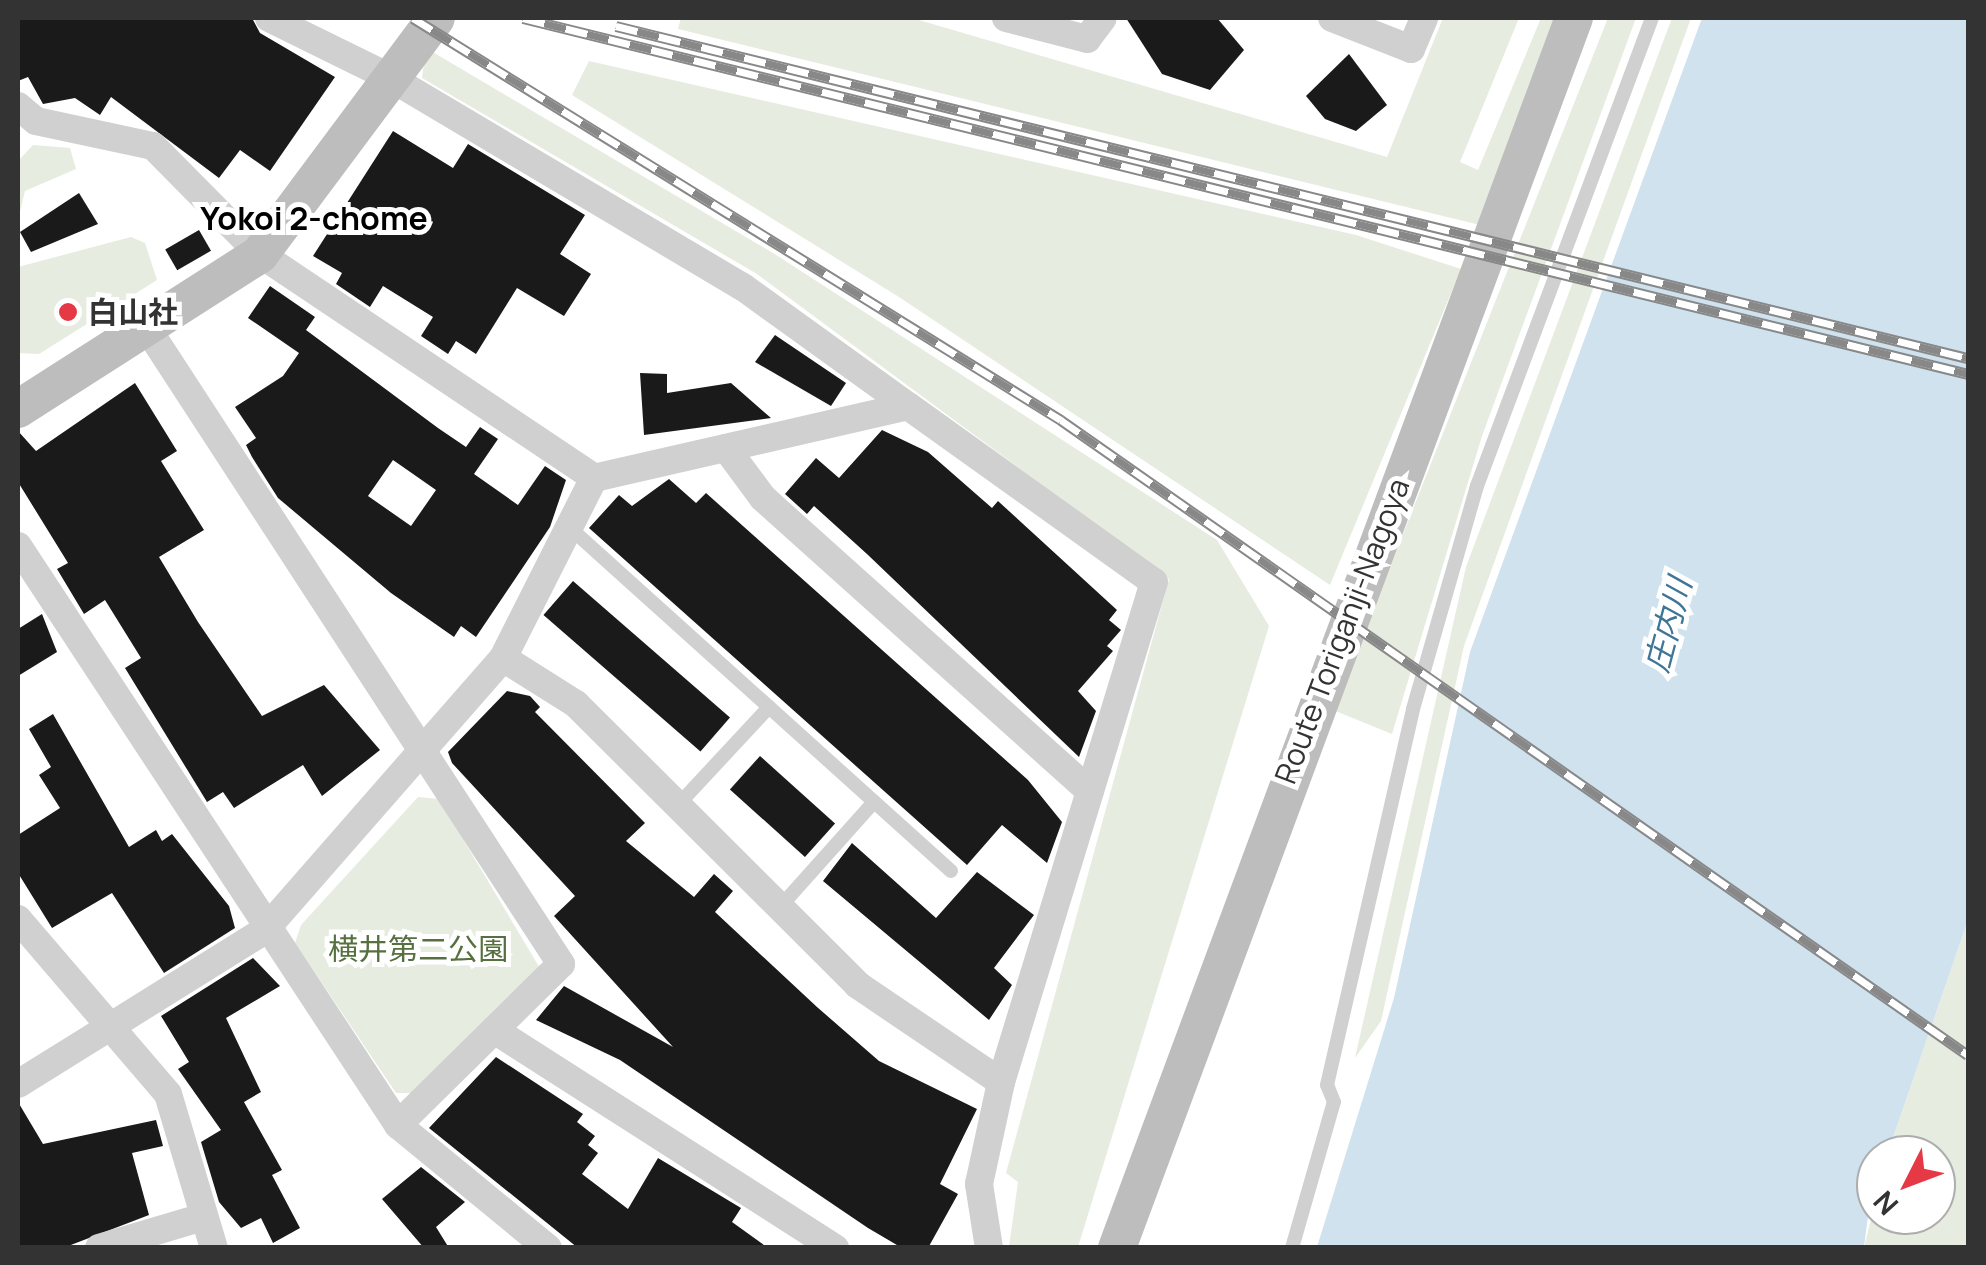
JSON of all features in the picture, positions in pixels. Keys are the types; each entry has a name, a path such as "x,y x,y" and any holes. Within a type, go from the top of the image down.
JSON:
{"main road":[{"path":"18,408 260,254 436,18"},
{"name":"Route Toriganji-Nagoya","path":"1117,1248 1574,18"}],"street":[{"path":"269,18 389,77 742,288 1154,582 1001,1082 979,1184 989,1248"},
{"path":"1006,18 1087,39 1103,18"},
{"path":"1332,18 1411,50 1424,18"},
{"path":"18,106 36,121 153,146 260,254 594,478 908,406"},
{"path":"147,328 561,964 398,1125"},
{"path":"726,448 764,498 1090,792"},
{"path":"18,1084 264,931 502,658 594,478"},
{"path":"18,546 264,931 398,1125 548,1248"},
{"path":"502,658 576,704 858,985 1001,1082"},
{"path":"18,919 114,1024 168,1094 214,1248"},
{"path":"494,1030 835,1248"},
{"path":"100,1248 203,1217"}],"lane":[{"path":"1292,1248 1334,1102 1327,1085 1414,709 1476,486 1652,18"},
{"path":"569,527 952,871"},
{"path":"678,805 769,707"},
{"path":"780,907 874,802"}],"green space":[{"path":"681,18 912,18 1387,157 1443,18 1519,18 1460,162 1478,170 1541,18 1555,18 1484,226 678,29"},
{"path":"1608,18 1636,18 1482,436 1392,734 1333,710"},
{"path":"1672,18 1691,18 1464,646 1381,1021 1355,1058 1466,567"},
{"path":"426,48 773,253 1217,540 1269,626 1078,1247 1009,1247 1018,1182 1006,1173 1169,579 757,274 422,78"},
{"path":"589,61 1356,235 1461,269 1330,585 899,297 572,95"},
{"path":"33,145 70,148 76,169 25,191 18,220 18,161"},
{"path":"131,237 145,243 157,280 39,354 18,353 18,267"},
{"name":"横井第二公園","path":"418,797 439,799 541,970 417,1093 396,1093 295,943 301,925"},
{"path":"1968,920 1968,1247 1864,1248 1867,1235 1956,1235 1956,1135 1894,1135"}],"water":[{"name":"庄内川","path":"1702,18 1968,18 1968,920 1894,1135 1856,1135 1856,1235 1866,1235 1864,1247 1317,1247 1394,998 1470,652"}],"building":[{"path":"18,18 252,18 260,33 335,77 270,171 240,150 219,178 111,97 100,115 75,98 43,104 28,77 18,81"},
{"path":"1126,18 1217,18 1244,50 1210,90 1162,74"},
{"path":"1349,54 1387,105 1356,131 1325,119 1306,96"},
{"path":"393,131 453,168 468,144 585,215 560,254 591,274 564,316 517,288 476,354 456,341 448,354 421,336 433,317 383,286 370,307 336,284 342,273 313,256"},
{"path":"79,193 98,224 31,252 20,232"},
{"path":"199,230 211,251 177,270 165,249"},
{"path":"270,286 315,317 306,330 466,447 480,427 498,439 474,474 518,505 545,466 566,480 550,527 476,637 461,626 454,637 391,593 278,498 246,445 256,438 235,407 283,376 299,353 248,318","holes":["393,460 436,490 411,526 368,496"]},
{"path":"775,335 846,383 831,406 755,362"},
{"path":"640,373 667,374 667,393 731,383 771,418 644,435"},
{"path":"135,383 177,451 161,461 204,530 159,557 198,622 262,716 324,685 380,750 322,796 303,765 234,808 223,792 207,802 125,668 141,658 105,600 84,614 57,569 68,563 18,482 18,431 36,451"},
{"path":"882,430 928,452 992,508 998,501 1117,610 1109,620 1121,630 1107,646 1113,651 1078,691 1096,711 1079,757 814,506 807,514 785,494 816,458 839,478"},
{"path":"669,479 696,503 706,493 1028,780 1062,822 1047,863 1002,825 967,865 589,528 619,495 632,506"},
{"path":"573,581 730,717 700,751 543,615"},
{"path":"42,614 57,652 18,676 18,629"},
{"path":"507,691 530,696 540,707 535,712 645,823 626,841 694,897 714,874 733,891 715,912 817,1007 879,1061 977,1109 940,1184 958,1194 928,1248 902,1248 620,1060 536,1020 564,986 673,1047 554,916 575,896 452,763 448,752"},
{"path":"53,714 129,847 156,830 162,841 172,834 229,906 235,928 164,973 112,893 52,928 18,873 18,835 60,808 39,775 51,767 29,729"},
{"path":"760,756 835,824 805,857 730,789"},
{"path":"852,843 936,918 977,872 1034,915 994,968 1012,985 989,1020 823,881"},
{"path":"253,958 280,986 226,1018 261,1092 244,1102 282,1170 272,1175 300,1228 273,1243 261,1218 241,1228 219,1202 201,1142 221,1130 178,1069 189,1062 161,1016"},
{"path":"496,1057 583,1114 577,1122 595,1136 588,1145 598,1153 582,1174 628,1209 658,1158 741,1208 732,1222 768,1248 578,1248 429,1128"},
{"path":"18,1102 43,1144 156,1120 163,1146 132,1153 149,1215 63,1248 18,1248"},
{"path":"421,1167 465,1202 436,1227 449,1248 424,1248 382,1199"}],"railway":[{"path":"413,18 1061,420 1968,1055"},
{"path":"523,18 1968,374"},
{"path":"616,26 1968,358"}],"place":[{"name":"白山社","path":"68,312"}],"district":[{"name":"Yokoi 2-chome","path":"314,218"}]}
